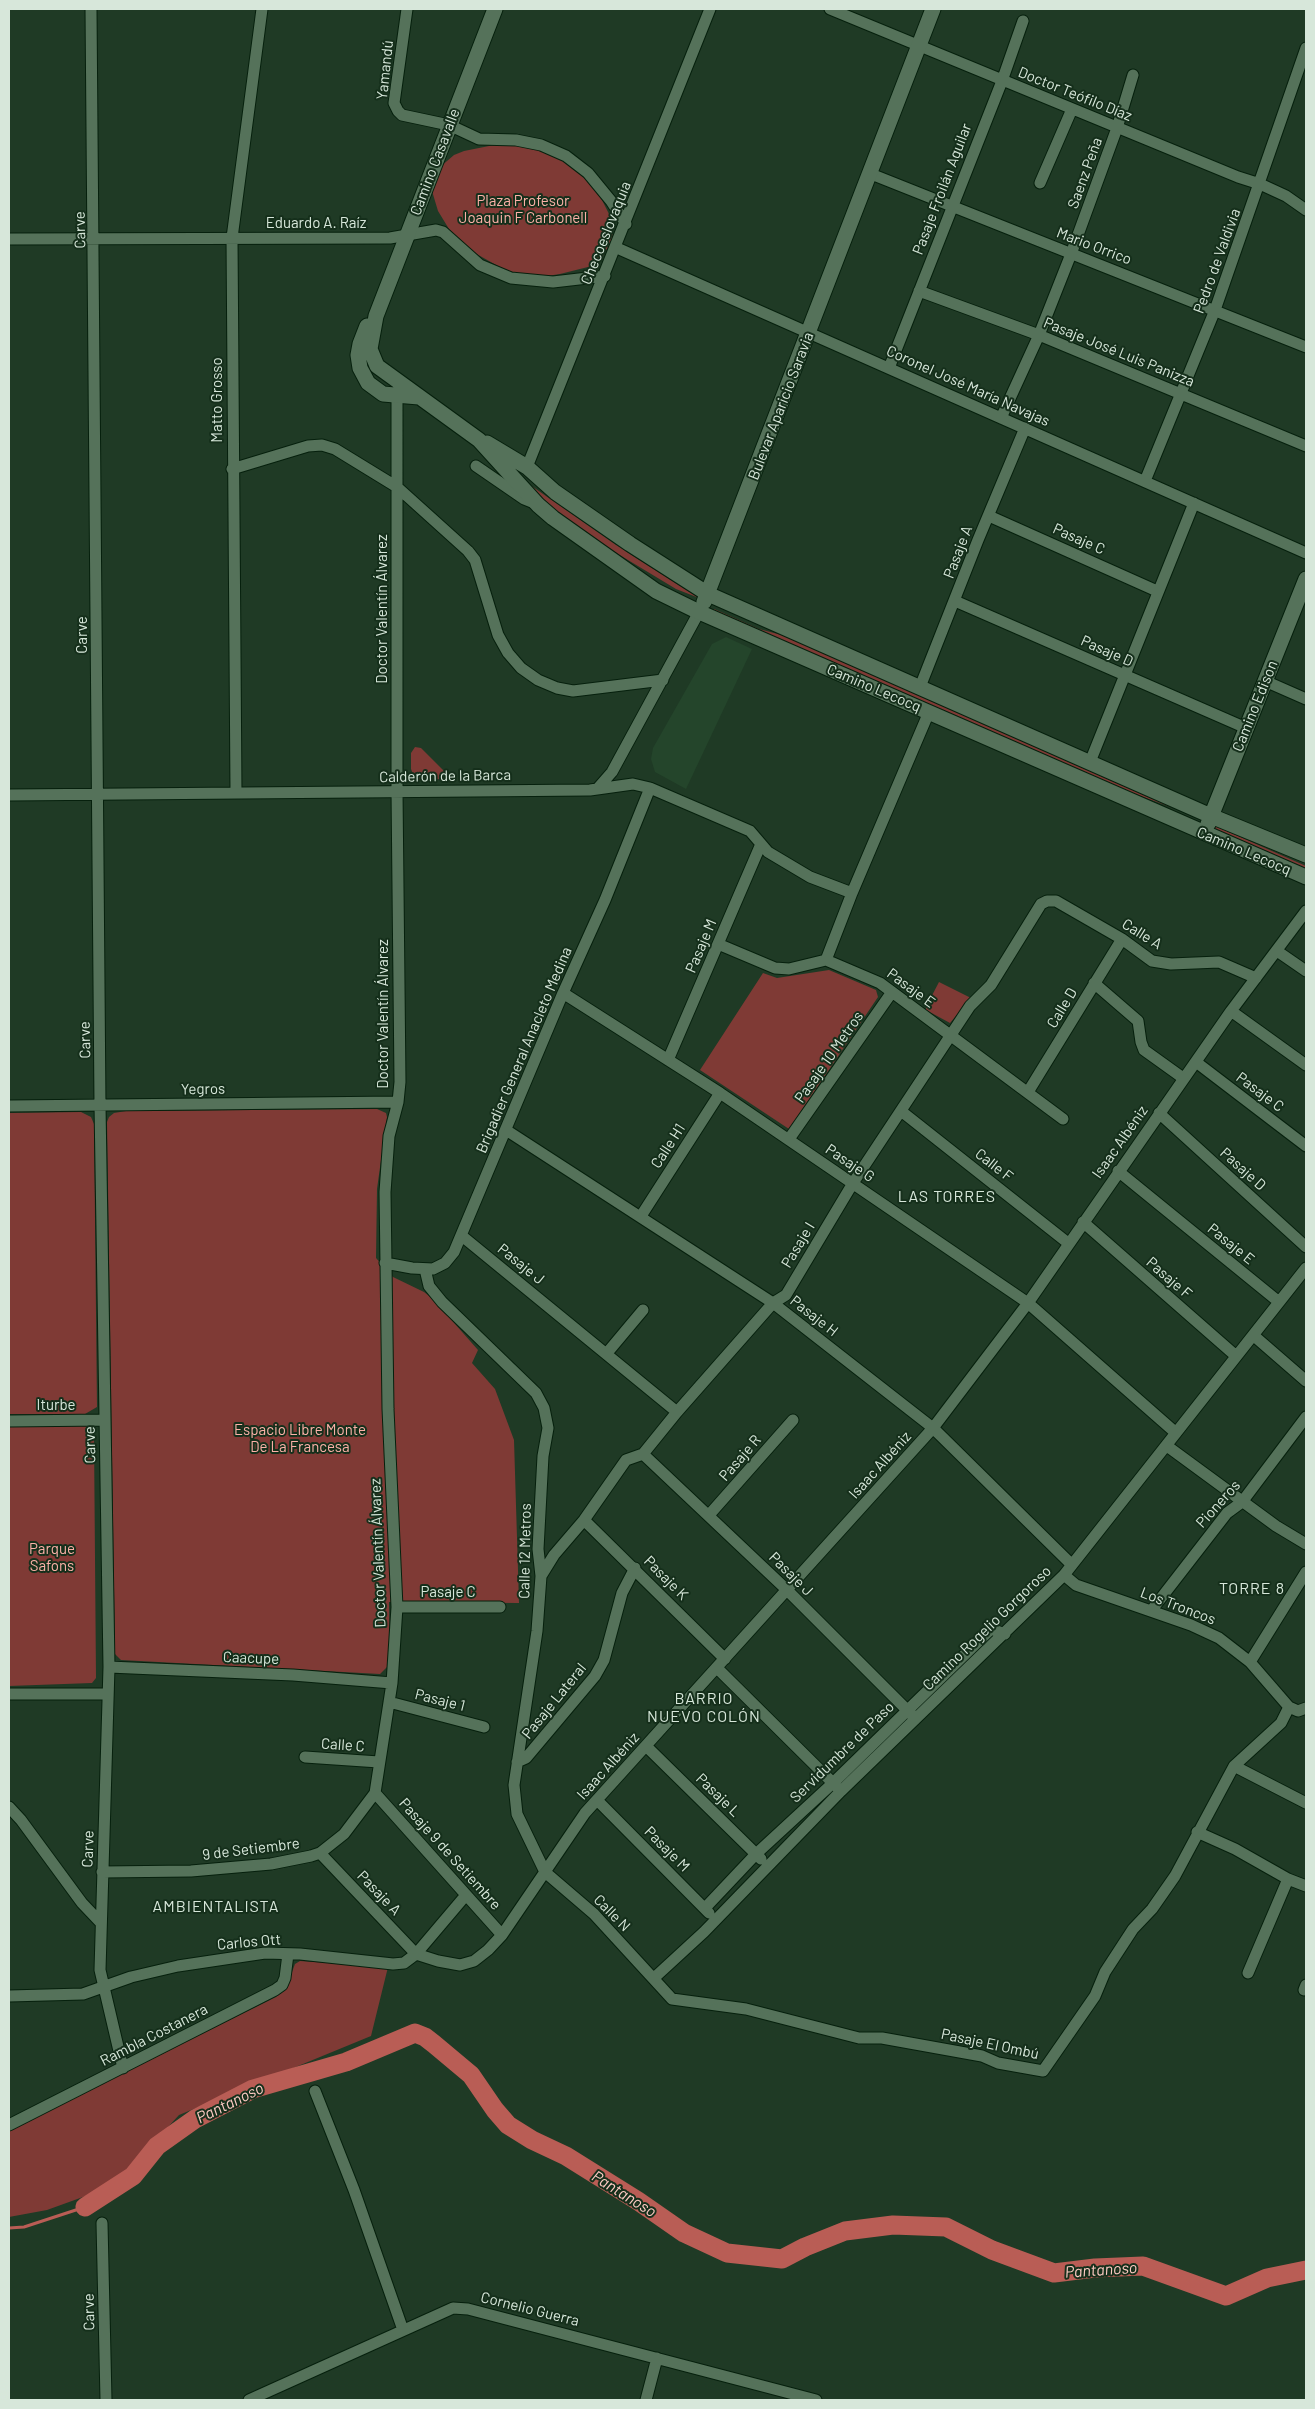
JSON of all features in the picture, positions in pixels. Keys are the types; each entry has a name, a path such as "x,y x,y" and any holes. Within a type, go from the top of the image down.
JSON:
{"street":[{"name":"Carve","path":"91,9 95,239 100,1105 109,1667 100,1970 102,1987 123,2068"},
{"name":"Matto Grosso","path":"236,794 232,469 232,238 262,9"},
{"name":"Yamandú","path":"407,9 394,103 402,115 449,125"},
{"name":"Camino Casavalle","path":"376,316 495,9"},
{"name":"Checoeslovaquia","path":"528,467 617,248 710,9"},
{"name":"Doctor Teófilo Díaz","path":"830,9 1072,110 1238,177 1260,184 1286,196 1306,210"},
{"name":"Bulevar Aparicio Saravia","path":"598,788 612,772 708,594 933,9"},
{"name":"Pasaje Froilán Aguilar","path":"889,368 1002,81 1023,21"},
{"name":"Pedro de Valdivia","path":"1145,481 1216,310 1306,48"},
{"name":"Saenz Peña","path":"1001,418 1039,335 1071,254 1117,128 1132,76"},
{"path":"1040,183 1072,110"},
{"path":"449,125 479,139 516,140 541,145 566,156 588,173 612,201 626,224"},
{"name":"Mario Orrico","path":"871,174 1306,347"},
{"name":"Eduardo A. Raíz","path":"9,238 390,238 429,230 443,232 480,265 511,278 553,282 605,276"},
{"name":"Coronel José María Navajas","path":"617,248 1306,553"},
{"name":"Pasaje José Luis Panizza","path":"919,291 1039,335 1306,446"},
{"path":"376,316 370,342 372,358 399,389"},
{"name":"Camino Lecocq","path":"376,316 366,327 358,355 360,368 368,383 383,394 399,389 419,396 479,440 538,505 656,591 698,612 1306,878"},
{"name":"Doctor Valentín Álvarez","path":"375,1793 390,1702 397,1607 388,1409 385,1263 386,1161 389,1136 398,1102 400,1082 397,791 397,487 399,389"},
{"name":"Pasaje A","path":"920,687 1025,428"},
{"name":"Camino Lecocq","path":"479,440 493,446 528,467 555,492 684,581 708,594 1211,816 1306,855"},
{"path":"232,469 308,446 322,445 335,449 397,487 468,551 475,560 498,635 508,652 521,668 538,680 557,688 581,690 663,680"},
{"path":"476,466 524,499 538,505"},
{"path":"1090,762 1157,591 1194,503"},
{"name":"Pasaje C","path":"989,516 1157,591"},
{"name":"Camino Edison","path":"1204,833 1306,579"},
{"name":"Pasaje D","path":"955,601 1124,674 1162,693 1246,728"},
{"path":"1266,681 1306,699"},
{"path":"718,944 775,968 784,969 826,960 852,893 929,712"},
{"name":"Calderón de la Barca","path":"9,795 236,794 598,788 633,784 650,788 750,831 768,852 810,877 852,893"},
{"name":"Brigadier General Anacleto Medina","path":"385,1263 433,1269 445,1264 462,1236 563,993 605,900 650,788"},
{"name":"Pasaje M","path":"668,1060 761,844"},
{"name":"Calle A","path":"1047,901 1056,901 1122,940 1152,961 1171,964 1219,962 1256,978"},
{"name":"Pasaje I","path":"540,1576 554,1555 584,1520 626,1460 644,1454 677,1412 773,1303 786,1295 852,1183 970,1006 991,985 1041,904 1047,901"},
{"name":"Isaac Albéniz","path":"416,1954 438,1961 467,1964 479,1958 502,1935 585,1813 933,1428 1028,1303 1231,1011 1306,911"},
{"name":"Calle D","path":"1028,1092 1122,940"},
{"path":"1276,951 1306,971"},
{"name":"Pasaje E","path":"826,960 880,983 1063,1119"},
{"path":"1094,983 1138,1021 1140,1042 1144,1050 1184,1078"},
{"name":"Pasaje 10 Metros","path":"789,1139 892,992"},
{"name":"Pasaje G","path":"563,993 720,1092 1028,1303 1176,1433"},
{"path":"1231,1011 1306,1065"},
{"name":"Pasaje C","path":"1196,1062 1306,1146"},
{"name":"Calle H1","path":"641,1216 720,1092"},
{"name":"Yegros","path":"9,1106 398,1102"},
{"name":"Calle F","path":"901,1111 1068,1243"},
{"name":"Pasaje D","path":"1159,1113 1306,1247"},
{"name":"Pasaje H","path":"506,1130 773,1303 933,1428 1072,1565"},
{"name":"Pasaje E","path":"1118,1171 1279,1302"},
{"name":"Pasaje F","path":"1083,1222 1236,1356"},
{"name":"Pasaje J","path":"462,1236 677,1412"},
{"name":"Camino Rogelio Gorgoroso","path":"654,1978 716,1919 768,1865 837,1787 911,1714 1005,1634 1064,1574 1306,1268"},
{"name":"Calle 12 Metros","path":"425,1269 429,1286 442,1302 536,1393 544,1408 548,1428 543,1456 538,1550 540,1576 533,1670 514,1785 517,1814 545,1872"},
{"path":"607,1353 643,1310"},
{"path":"1253,1335 1306,1381"},
{"name":"Pioneros","path":"1151,1611 1227,1512 1242,1502 1306,1418"},
{"name":"Iturbe","path":"9,1421 104,1420"},
{"name":"Pasaje R","path":"709,1515 793,1420"},
{"path":"1167,1446 1242,1502 1306,1544"},
{"name":"Pasaje J","path":"644,1454 787,1590 911,1714"},
{"name":"Pasaje K","path":"584,1520 635,1568 725,1659"},
{"name":"Pasaje Lateral","path":"517,1762 526,1758 595,1676 604,1660 622,1594 635,1568"},
{"path":"1250,1662 1306,1572"},
{"name":"Los Troncos","path":"1064,1574 1076,1585 1208,1632 1219,1638 1250,1662 1289,1707"},
{"name":"Pasaje C","path":"397,1607 500,1607"},
{"name":"Caacupe","path":"109,1667 293,1675 392,1683"},
{"path":"717,1668 837,1787"},
{"path":"9,1694 108,1694"},
{"name":"Pasaje 1","path":"390,1702 484,1727"},
{"path":"1289,1707 1298,1711 1306,1708"},
{"name":"Pasaje El Ombú","path":"654,1978 662,1991 672,1999 746,2009 859,2038 882,2038 982,2056 998,2063 1043,2071 1095,1996 1105,1972 1133,1929 1152,1909 1175,1876 1234,1766 1281,1723 1289,1707"},
{"name":"Pasaje L","path":"646,1746 768,1865"},
{"name":"Calle C","path":"305,1757 379,1762"},
{"path":"1234,1766 1306,1803"},
{"name":"Servidumbre de Paso","path":"705,1908 756,1854 837,1787"},
{"name":"9 de Setiembre","path":"102,1872 191,1871 300,1860 320,1853 344,1834 375,1793"},
{"name":"Pasaje 9 de Setiembre","path":"375,1793 502,1935"},
{"name":"Pasaje M","path":"597,1800 716,1919"},
{"path":"9,1807 21,1820 82,1902 101,1923"},
{"path":"1197,1832 1235,1849 1288,1879 1306,1886"},
{"name":"Pasaje A","path":"320,1853 416,1954"},
{"name":"Calle N","path":"545,1872 594,1914 654,1978"},
{"path":"1248,1973 1288,1879"},
{"name":"Carlos Ott","path":"9,1996 83,1994 131,1977 178,1966 265,1953 393,1964 409,1961 466,1895"},
{"name":"Rambla Costanera","path":"9,2125 275,1990 282,1985 285,1978 288,1954"},
{"path":"315,2091 354,2190 404,2330"},
{"name":"Carve","path":"102,2223 106,2400"},
{"name":"Cornelio Guerra","path":"249,2400 453,2308 468,2309 816,2400"},
{"path":"646,2400 657,2358"}],"shaded area":[{"path":"726,637 752,649 686,789 655,772 651,759 653,748 712,644"}],"green space":[{"name":"Plaza Profesor Joaquin F Carbonell","path":"499,144 541,150 567,163 588,181 602,200 613,222 612,240 601,259 588,267 560,274 547,276 520,274 505,270 473,252 449,229 438,211 432,191 440,167 454,155 464,151"},
{"path":"523,480 616,545 699,598 676,589 618,554 543,503"},
{"path":"714,609 759,629 793,638 1201,818 1135,794 713,611"},
{"path":"415,747 421,748 443,770 442,779 420,780 414,777 411,769 411,753"},
{"path":"1215,826 1306,866 1306,873 1213,832"},
{"path":"829,970 876,990 878,997 789,1129 700,1070 763,973 777,978"},
{"path":"939,982 971,998 950,1023 926,1010"},
{"name":"Espacio Libre Monte De La Francesa","path":"377,1109 386,1113 387,1117 377,1189 376,1258 393,1277 424,1292 433,1299 478,1350 472,1363 495,1389 514,1440 519,1603 389,1602 390,1664 380,1674 121,1660 115,1654 107,1122 109,1117 114,1113 126,1111"},
{"path":"81,1112 91,1117 94,1124 97,1407 85,1414 9,1414 9,1113"},
{"name":"Parque Safons","path":"87,1424 94,1437 96,1678 92,1683 9,1686 9,1425"},
{"path":"300,1961 388,1967 371,2036 179,2115 127,2172 94,2193 47,2210 9,2217 9,2130 276,1997 286,1988 295,1964"}],"waterway":[{"name":"Pantanoso","path":"85,2207 133,2176 157,2146 195,2119 253,2089 346,2062 415,2033 425,2037 471,2075 495,2110 508,2125 532,2140 566,2156 638,2201 684,2233 727,2253 782,2259 805,2247 845,2231 893,2225 946,2227 992,2250 1054,2273 1095,2268 1143,2266 1226,2296 1267,2278 1306,2270"},
{"name":"Pantanoso","path":"9,2228 24,2227 85,2207"}],"district":[{"name":"LAS TORRES","path":"947,1197"},
{"name":"TORRE 8","path":"1252,1589"},
{"name":"BARRIO NUEVO COLÓN","path":"704,1708"},
{"name":"AMBIENTALISTA","path":"216,1907"}]}
